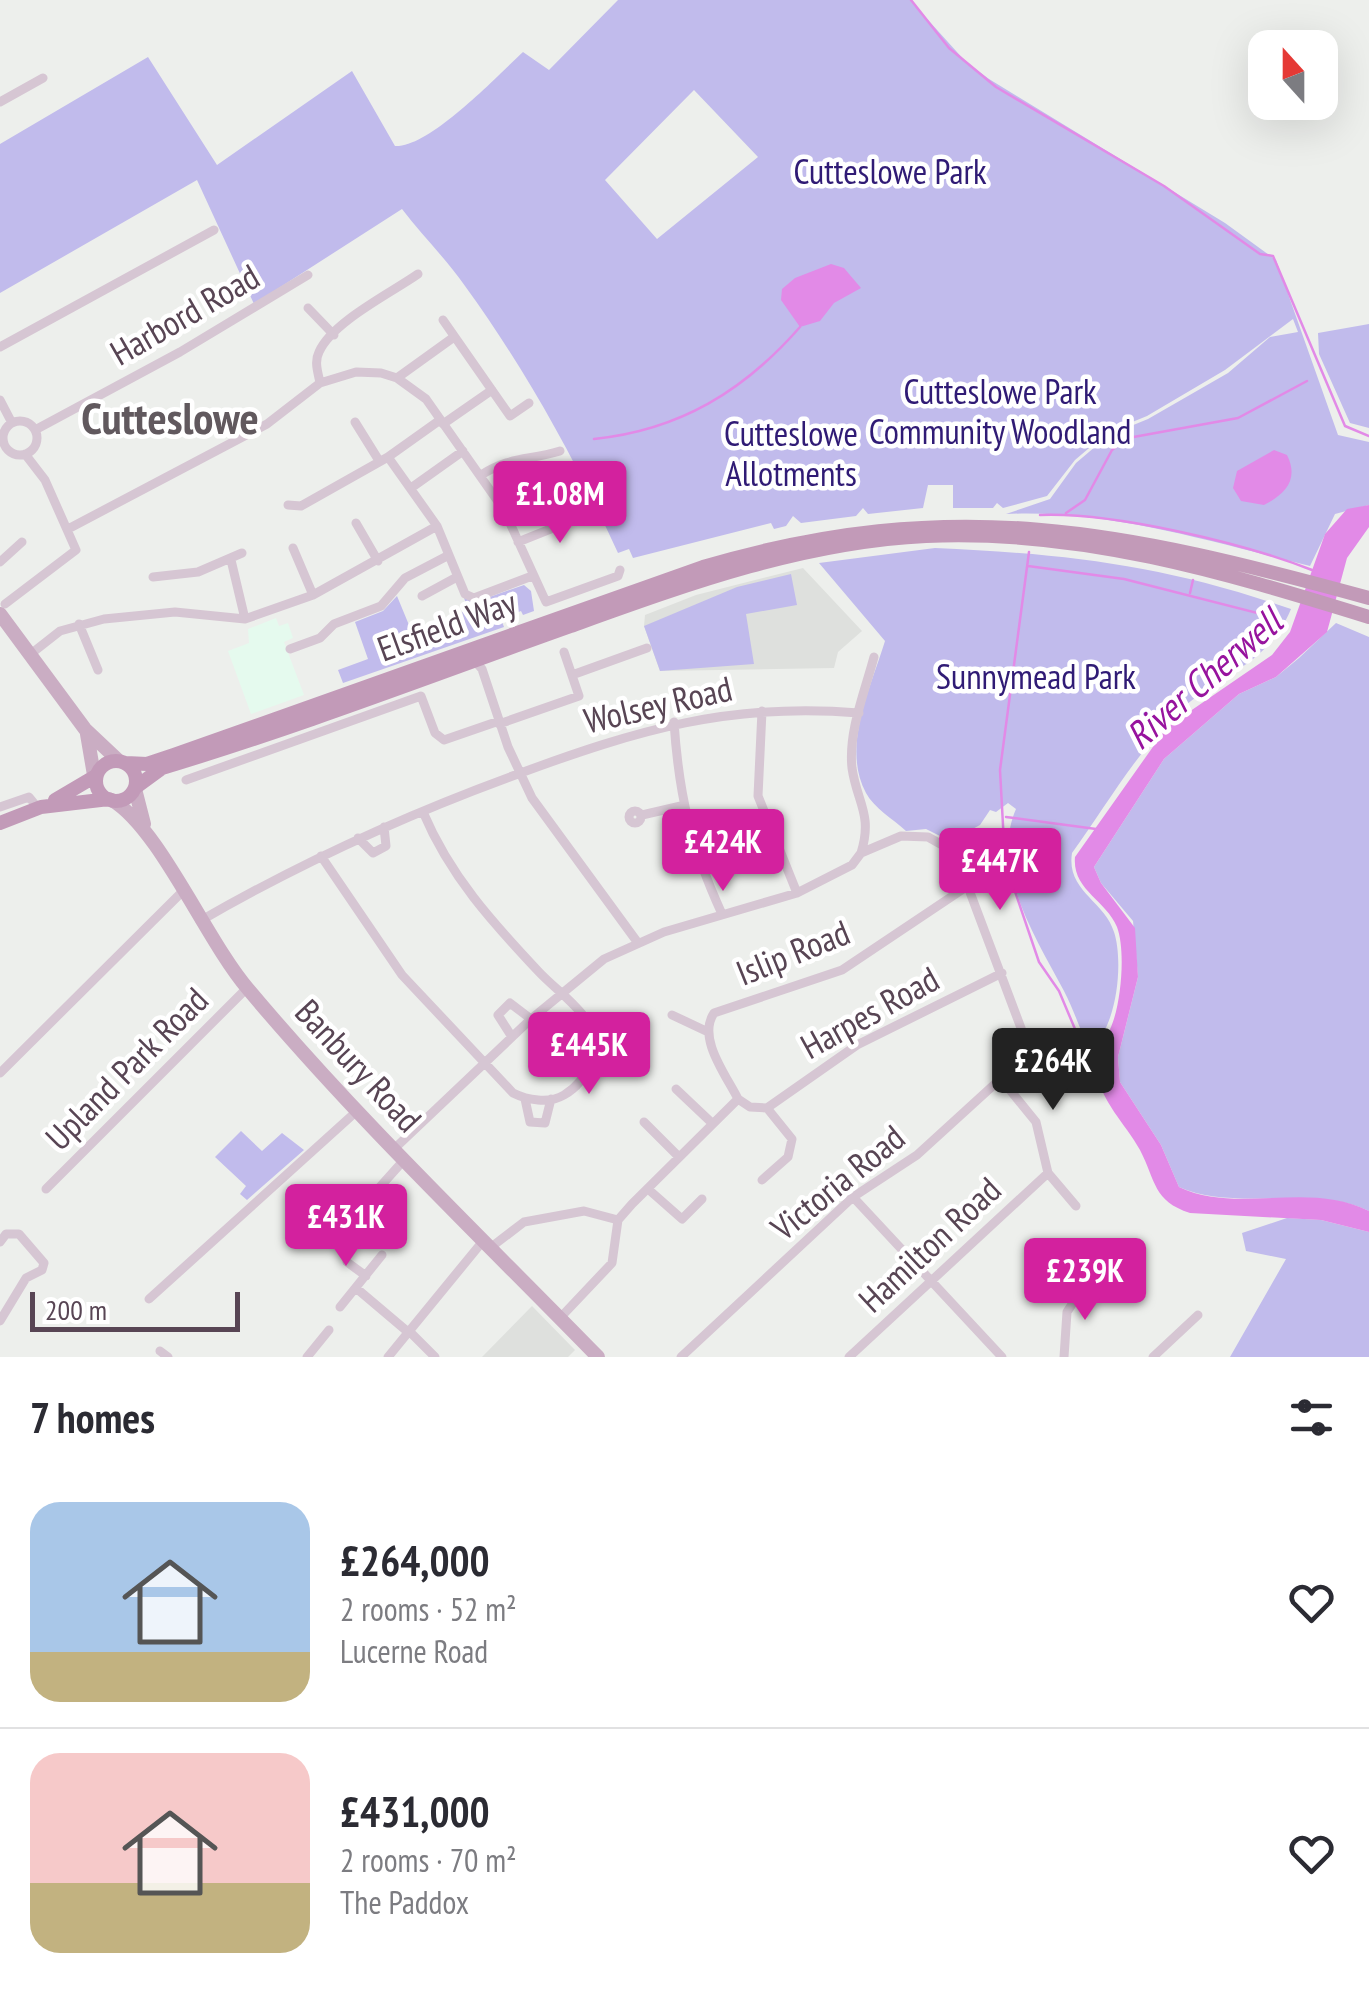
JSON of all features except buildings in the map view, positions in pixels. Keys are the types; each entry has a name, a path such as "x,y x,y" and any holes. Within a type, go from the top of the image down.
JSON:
{"highway":[{"name":"Elsfield Way","path":"136,788 162,768 463,660 662,580 813,539 913,526 998,526 1147,548 1292,585"},
{"path":"1292,585 1369,598"},
{"path":"1292,585 1369,617"},
{"name":"Elsfield Way","path":"122,762 147,764 463,660"},
{"path":"0,823 39,808 94,776 103,766 122,762 135,774 136,788 111,800 39,808"},
{"path":"94,776 98,789 111,800"}],"main road":[{"path":"2,609 85,729 122,762"},
{"path":"85,729 94,776"},
{"name":"Banbury Road","path":"136,788 147,834"},
{"name":"Banbury Road","path":"111,800 147,834 200,922 246,988 399,1154 598,1357"}],"street":[{"path":"1,116 0,105 43,78"},
{"path":"0,347 214,230"},
{"path":"320,383 317,355 334,335 362,310 418,274"},
{"name":"Harbord Road","path":"35,430 255,310 308,275"},
{"path":"308,308 334,335"},
{"path":"443,320 510,416 529,403"},
{"path":"398,378 454,337"},
{"path":"68,529 268,424 320,383 356,372 398,378 426,398 481,475 546,602 618,576 620,570"},
{"path":"288,506 301,506 492,390"},
{"path":"0,400 12,423"},
{"path":"2,609 72,556 75,543 39,471 25,454 10,452 2,443 4,431 12,423 25,421 35,430 36,443 25,454"},
{"path":"355,422 411,488 437,526 464,594 474,598 532,576"},
{"path":"411,488 463,451"},
{"path":"481,475 506,460 534,459 560,452"},
{"path":"518,542 588,514"},
{"path":"356,523 378,561"},
{"path":"32,653 60,631 79,624 176,612 245,619 313,595 437,526"},
{"path":"0,562 6,548 22,542"},
{"path":"293,548 313,595"},
{"path":"153,577 198,572 242,552"},
{"path":"290,649 320,638 334,624 381,606 405,578 448,555"},
{"path":"231,560 245,619"},
{"path":"422,596 457,577"},
{"path":"79,624 98,670"},
{"path":"572,675 646,648"},
{"path":"186,780 421,696 435,734 444,740 579,696 564,652"},
{"path":"353,1217 399,1154 484,1064 604,959 722,914 797,893 852,865 861,853 868,831 865,805 852,772 852,749 874,657"},
{"path":"463,660 482,669 519,774 552,830 617,909 638,943"},
{"path":"463,660 484,682"},
{"path":"762,710 758,796 797,893"},
{"name":"Wolsey Road","path":"384,827 600,742 674,722 762,710 860,714"},
{"path":"674,722 682,806 701,868 722,914"},
{"path":"0,807 29,797 39,808"},
{"path":"642,815 682,806"},
{"path":"422,812 446,861 472,898 588,1022 592,1033 593,1058 587,1071 565,1094 551,1099 524,1099"},
{"path":"200,922 321,856 358,838 384,827 386,846 373,853 358,838"},
{"path":"861,853 901,836 928,837 944,846 969,885 1002,972"},
{"path":"321,856 395,967 484,1064 524,1099 530,1122 545,1123 551,1099"},
{"name":"Islip Road","path":"706,1031 714,1013 854,964 969,885"},
{"path":"0,1073 182,892"},
{"name":"Victoria Road","path":"681,1357 853,1197 917,1155 1030,1052 1002,972"},
{"name":"Harpes Road","path":"768,1108 857,1044 1002,972"},
{"name":"Upland Park Road","path":"46,1188 246,988"},
{"path":"512,1037 498,1015 502,1008 510,1003 531,1019"},
{"path":"672,1015 706,1031 738,1099 750,1107 768,1108 792,1139 788,1157 762,1180"},
{"path":"592,1033 616,1036 616,1052 593,1058"},
{"path":"1001,1079 1036,1122 1048,1173 1076,1206"},
{"path":"676,1089 713,1124"},
{"path":"560,1318 612,1263 618,1220 738,1099"},
{"path":"149,1299 358,1110"},
{"path":"644,1122 679,1157"},
{"name":"Hamilton Road","path":"849,1357 1048,1173"},
{"path":"648,1189 682,1219 702,1199"},
{"path":"853,1197 1000,1356"},
{"path":"388,1357 487,1244 524,1222 584,1211 618,1220"},
{"path":"0,1242 6,1234 18,1234 44,1263 42,1270 26,1278 0,1320"},
{"path":"340,1307 382,1255"},
{"path":"348,1262 366,1276"},
{"path":"1064,1357 1067,1312 1091,1276"},
{"path":"356,1288 434,1357"},
{"path":"1153,1357 1198,1315"},
{"path":"307,1357 329,1330"}],"shaded area":[{"path":"831,264 844,268 861,288 834,303 820,321 800,327 781,300 782,289 795,278"},
{"path":"1274,450 1287,455 1292,471 1288,485 1264,505 1241,501 1233,488 1237,471"},
{"path":"1369,505 1369,527 1347,558 1327,632 1276,677 1239,694 1164,759 1094,867 1101,883 1135,928 1138,977 1118,1057 1120,1082 1161,1145 1179,1187 1225,1198 1298,1197 1346,1202 1369,1211 1369,1232 1321,1220 1190,1213 1162,1196 1099,1082 1097,1058 1117,1005 1120,937 1112,918 1084,887 1075,868 1075,857 1167,727 1272,655 1290,632 1325,534 1347,509"},
{"path":"803,568 862,631 838,652 834,668 660,671 644,626 645,615 696,595"},
{"path":"276,618 279,626 288,623 293,638 284,642 304,695 251,714 228,651 249,643 248,629"},
{"path":"532,1306 575,1350 568,1357 482,1357"}],"green space":[{"name":"Cutteslowe Park","path":"618,0 910,0 966,62 989,79 1225,223 1276,260 1338,435 1369,442 1369,505 1335,514 1310,566 1121,522 1006,514 1050,499 1076,463 1109,435 1148,419 1228,373 1270,337 1298,332 1293,319 1225,370 1147,416 1108,432 1075,460 1047,496 1003,508 997,503 993,508 953,508 953,485 928,485 923,508 868,514 863,508 856,516 801,523 793,516 786,526 774,529 771,523 633,558 629,549 618,553 585,483 509,350 458,276 402,209 254,304 197,180 0,293 0,144 148,57 217,165 352,71 395,146 409,144 444,123 523,52 549,70","holes":["694,90 758,157 657,239 605,180"]},
{"path":"1369,324 1369,428 1350,423 1319,354 1318,333"},
{"name":"Sunnymead Park","path":"935,548 1115,564 1200,582 1291,609 1268,645 1190,702 1159,732 1072,853 1075,877 1109,921 1117,945 1118,977 1112,1012 1099,1040 1089,1049 1020,903 1009,855 1009,832 1016,809 1008,803 996,812 990,810 980,825 950,841 926,829 906,831 869,798 859,775 857,737 885,641 819,563"},
{"path":"791,574 797,605 746,614 754,664 660,671 644,626 737,587"},
{"path":"524,585 531,591 534,611 523,615 521,611 501,619 504,627 343,683 338,670 368,659 355,622 383,611 397,596 416,642 465,622 462,612 468,609 464,598 478,601"},
{"path":"1336,623 1369,637 1369,1211 1324,1199 1224,1198 1179,1187 1161,1145 1120,1082 1118,1057 1138,977 1133,921 1101,883 1094,867 1164,759 1239,694 1276,677"},
{"path":"241,1131 262,1151 282,1133 304,1150 247,1200 240,1194 246,1186 215,1157"},
{"path":"1287,1218 1321,1220 1369,1232 1369,1357 1230,1357 1286,1259 1246,1251 1242,1233"}],"waterway":[{"path":"911,0 949,48 996,87 1164,186 1260,254 1273,256 1345,426 1369,436"},
{"path":"594,439 655,427 708,404 756,370 800,327"},
{"path":"1066,513 1085,500 1112,450 1128,438 1238,418 1307,381"},
{"path":"1040,515 1070,515 1178,531 1312,570"},
{"path":"1029,552 1000,770 1005,862 1039,962 1059,991 1083,1048 1095,1061"},
{"name":"River Cherwell","path":"1028,566 1124,579 1277,618"},
{"path":"1190,593 1193,580"},
{"path":"1006,817 1096,829"}],"district":[{"name":"Cutteslowe","path":"170,418"}],"park label":[{"name":"Cutteslowe Park Community Woodland","path":"1000,412"},
{"name":"Cutteslowe Allotments","path":"791,454"}]}
